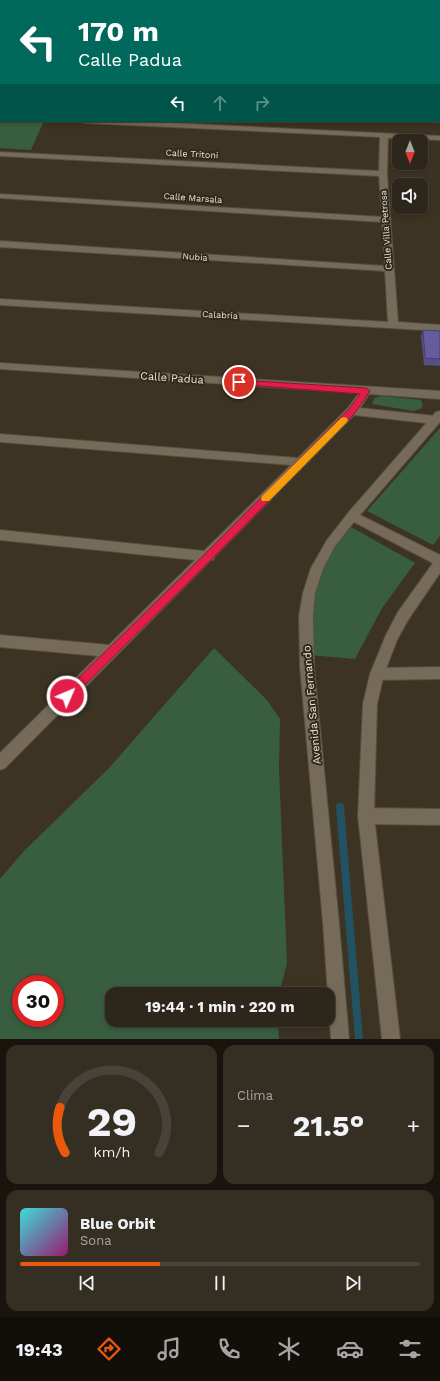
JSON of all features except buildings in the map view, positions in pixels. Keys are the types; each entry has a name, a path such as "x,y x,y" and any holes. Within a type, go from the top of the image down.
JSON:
{"street":[{"path":"106,122 440,138"},
{"name":"Calle Villa Petrosa","path":"384,135 383,174 393,325"},
{"name":"Calle Tritoni","path":"0,154 383,174"},
{"name":"Calle Marsala","path":"0,196 386,220"},
{"name":"Nubia","path":"0,244 389,269"},
{"name":"Calabria","path":"0,302 440,328"},
{"name":"Calle Padua","path":"0,366 440,396"},
{"path":"0,763 302,462 352,411 366,391"},
{"path":"352,411 438,418"},
{"name":"Avenida San Fernando","path":"340,1039 331,923 307,667 306,616 309,593 317,568 331,543 352,516 438,418"},
{"path":"0,438 302,462"},
{"path":"352,516 440,562 403,616 391,639 377,674 370,704 366,816 390,1039"},
{"path":"0,535 209,556"},
{"path":"0,641 111,651"},
{"path":"377,674 440,673"},
{"path":"366,816 440,816"}],"green space":[{"path":"0,122 43,123 31,150 0,148"},
{"path":"381,396 421,400 423,406 420,409 413,411 372,404 374,398"},
{"path":"440,428 440,536 433,545 367,511"},
{"path":"351,527 415,563 382,608 355,659 309,655 310,602 330,552"},
{"path":"214,648 267,700 280,719 279,769 287,963 281,987 105,987 105,1027 278,1027 279,1039 0,1039 0,879 24,851 110,767"}],"waterway":[{"path":"340,807 359,1039"}],"slow traffic":[{"path":"266,499 344,420"}],"route":[{"path":"67,696 209,556 352,411 366,391 239,382"}]}
